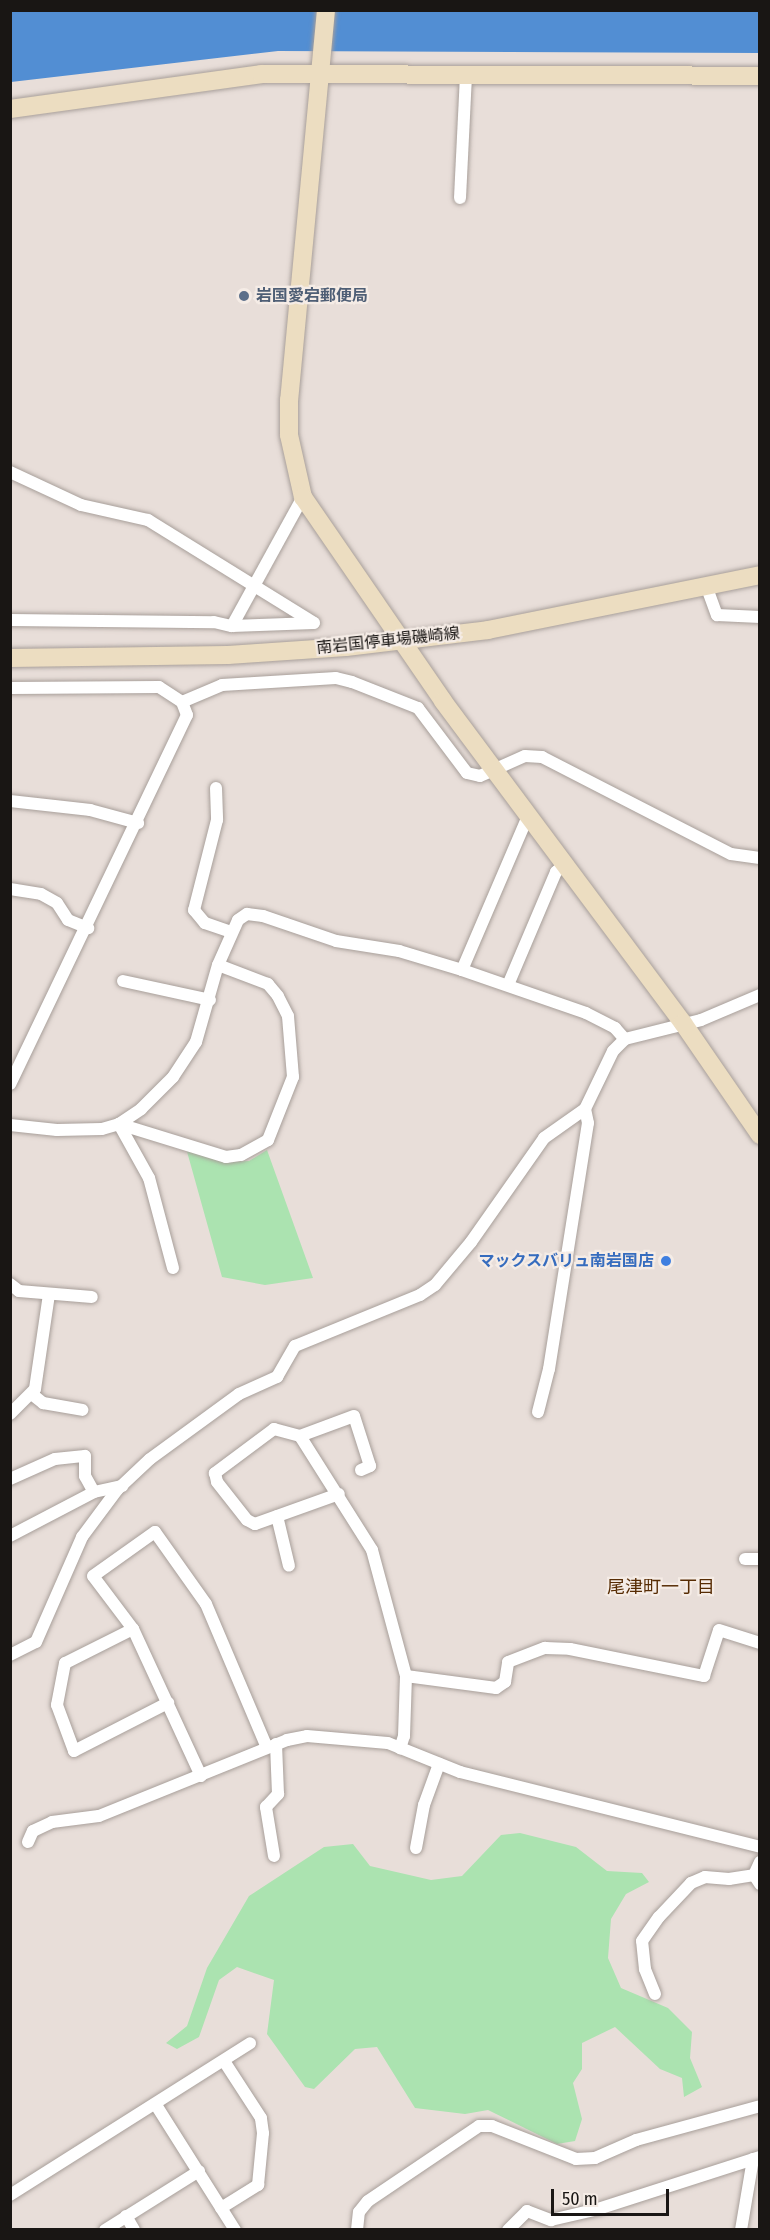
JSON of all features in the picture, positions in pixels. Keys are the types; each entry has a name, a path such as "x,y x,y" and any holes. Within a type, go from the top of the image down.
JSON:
{"street":[{"path":"326,10 289,399 289,435 303,497 401,640 683,1023 759,1135"},
{"path":"10,109 181,83 321,68 465,74 759,76"},
{"path":"460,198 465,74"},
{"path":"10,472 81,505 148,520 314,623 232,626 214,622 10,620"},
{"path":"232,626 303,497"},
{"name":"南岩国停車場磯崎線","path":"10,658 228,655 401,640 488,630 707,588 759,575"},
{"path":"707,588 717,615 759,617"},
{"path":"182,702 222,685 336,678 418,708 467,773 480,776 494,767 525,756 542,757 731,854 759,858"},
{"path":"10,688 159,687 182,702 187,715 183,728 88,928 10,1084"},
{"path":"216,788 218,820 194,910 205,923 231,932"},
{"path":"10,801 90,810 138,823"},
{"path":"462,970 529,814"},
{"path":"508,985 556,872 565,864"},
{"path":"10,889 41,894 57,903 68,921 88,928"},
{"path":"10,1125 57,1130 102,1129 118,1124 173,1077 196,1042 210,1000 218,965 231,932 247,914 263,915 336,940 399,951 508,985 586,1013 615,1028 625,1039"},
{"path":"118,1124 226,1156 249,1152 268,1140 293,1077 288,1016 268,984 218,965"},
{"path":"123,981 210,1000"},
{"path":"10,1655 36,1642 82,1538 101,1508 122,1486 150,1459 239,1394 277,1377 295,1346 420,1295 435,1285 471,1242 543,1138 585,1109 613,1051 625,1039 732,1009 759,995"},
{"path":"538,1412 549,1369 588,1123 585,1109"},
{"path":"118,1124 149,1178 173,1268"},
{"path":"10,1284 19,1291 92,1297"},
{"path":"10,1414 33,1395 49,1294"},
{"path":"33,1395 44,1403 82,1410"},
{"path":"339,1494 255,1524 247,1520 217,1482 215,1473 274,1429 300,1436 354,1416 370,1466 361,1470"},
{"path":"300,1436 339,1494 372,1550 406,1676 404,1736 400,1748"},
{"path":"10,1479 55,1459 85,1456 85,1476 94,1492"},
{"path":"10,1536 94,1492 122,1486"},
{"path":"277,1516 289,1566"},
{"path":"201,1776 133,1629 93,1576 155,1532 206,1604 272,1746 278,1794 266,1807 274,1856"},
{"path":"745,1558 759,1559"},
{"path":"133,1629 65,1663 57,1706 74,1751 168,1703"},
{"path":"406,1676 496,1688 505,1682 508,1662 516,1656 545,1648 570,1649 704,1676 719,1630 759,1643"},
{"path":"28,1842 33,1831 52,1822 99,1816 272,1746 308,1736 388,1743 439,1764 584,1805 759,1847"},
{"path":"416,1848 424,1805 439,1764"},
{"path":"655,1994 645,1969 642,1941 659,1917 691,1883 705,1877 757,1879 759,1862"},
{"path":"10,2195 156,2105 250,2043"},
{"path":"222,2208 258,2186 263,2133 261,2118 224,2061"},
{"path":"156,2105 235,2229"},
{"path":"357,2229 359,2212 368,2201 479,2126 492,2126 576,2159 596,2158 636,2140 759,2106"},
{"path":"508,2229 526,2211 551,2220 598,2209 756,2158 741,2229"},
{"path":"105,2229 199,2171"},
{"path":"126,2216 134,2229"}],"green space":[{"path":"186,1148 224,1162 249,1161 267,1150 313,1278 265,1285 222,1277"},
{"path":"520,1833 576,1847 607,1871 642,1873 649,1882 626,1894 611,1919 608,1958 621,1988 668,2008 692,2032 690,2058 702,2087 684,2097 682,2078 660,2069 615,2027 582,2043 582,2069 573,2083 582,2119 575,2141 557,2144 488,2110 465,2114 415,2108 377,2047 355,2049 314,2089 305,2087 267,2034 274,1980 237,1967 219,1980 199,2037 177,2049 166,2043 187,2026 207,1968 249,1896 324,1847 353,1844 370,1866 431,1880 462,1876 501,1835"}],"water":[{"path":"10,11 759,11 759,53 278,51 11,82"}],"place":[{"name":"岩国愛宕郵便局","path":"244,296"},
{"name":"マックスバリュ南岩国店","path":"666,1261"}],"district":[{"name":"尾津町一丁目","path":"661,1587"}]}
